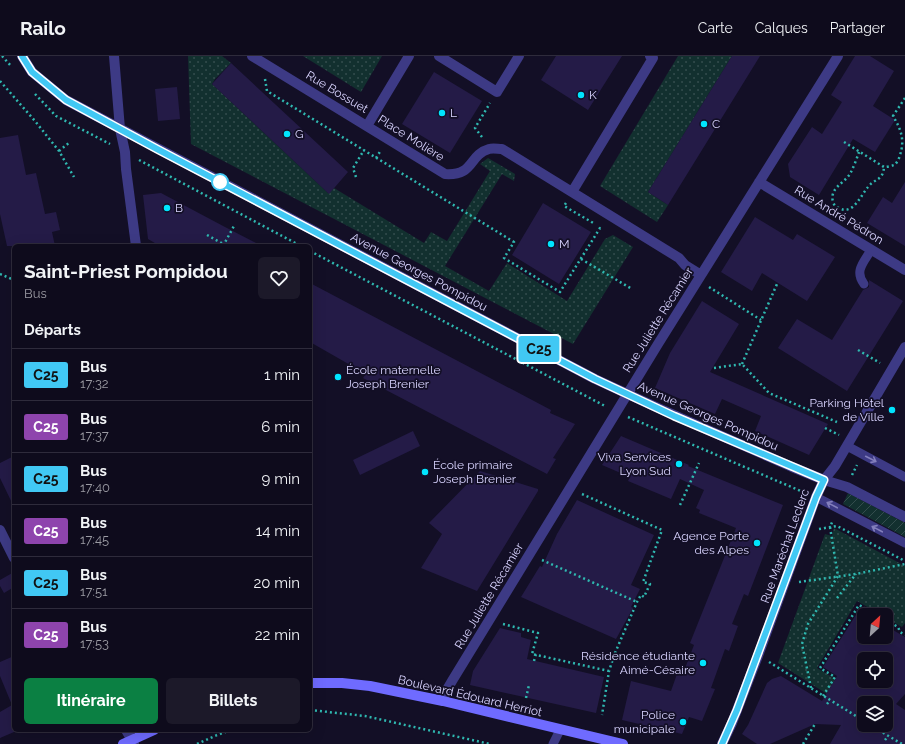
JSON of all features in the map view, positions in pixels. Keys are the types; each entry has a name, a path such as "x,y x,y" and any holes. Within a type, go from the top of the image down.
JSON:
{"main road":[{"name":"Boulevard Édouard Herriot","path":"312,683 342,683 370,686 443,701 606,742 623,744"},
{"path":"130,743 150,732"}],"street":[{"name":"Avenue Georges Pompidou","path":"22,56 32,72 66,100 595,379 824,480 847,487 905,517"},
{"path":"114,56 120,129 125,152 136,244"},
{"name":"Place Molière","path":"409,56 367,126 445,174 456,175 464,171 479,154 490,148"},
{"path":"439,56 497,92 519,56"},
{"path":"572,192 653,58 650,56"},
{"name":"Rue Juliette Récamier","path":"443,701 445,692 627,394 838,56"},
{"name":"Rue Bossuet","path":"257,59 367,126"},
{"path":"490,148 502,149 679,258 700,278"},
{"name":"Rue André Pédron","path":"759,182 905,270"},
{"name":"Rue Maréchal Leclerc","path":"722,744 732,723 758,656 816,497 824,480 835,466 905,347"},
{"path":"0,530 12,554"},
{"path":"127,732 130,743"}],"lane":[{"path":"864,284 859,273 871,250"},
{"path":"847,446 905,477"},
{"path":"816,497 905,544"},
{"path":"553,744 560,730"}],"path":[{"path":"2,56 11,67"},
{"path":"257,59 267,91 514,242 504,258 560,292 600,228 607,231"},
{"path":"0,81 59,151 74,177"},
{"path":"30,90 56,116 297,244"},
{"path":"490,148 475,128 497,92"},
{"path":"844,142 884,167 894,165 903,148 904,139 901,129 893,116 905,98"},
{"path":"59,151 70,142"},
{"path":"356,177 353,168 364,150"},
{"path":"859,152 851,173 835,188 833,202 835,206 841,210 847,210 854,206 869,185 884,174 884,167"},
{"path":"225,244 234,226"},
{"path":"207,235 221,244"},
{"path":"312,252 617,412 816,497"},
{"path":"581,259 632,289"},
{"path":"0,274 12,279"},
{"path":"700,278 761,320"},
{"path":"742,364 777,284"},
{"path":"858,350 891,370"},
{"path":"714,368 742,364"},
{"path":"742,364 769,393 837,422"},
{"path":"847,487 861,454"},
{"path":"680,505 699,463"},
{"path":"582,494 662,530 643,582 650,584 644,596 640,595 609,671 602,715"},
{"path":"811,688 802,644 808,624 838,576 830,527 838,508"},
{"path":"805,527 816,530 837,526 905,563"},
{"path":"541,560 637,602"},
{"path":"784,584 856,574 905,563"},
{"path":"837,598 856,574"},
{"path":"823,696 834,677 820,668 857,608"},
{"path":"502,624 538,633 532,654 609,671"},
{"path":"893,624 898,627 900,632 905,636"},
{"path":"534,661 536,654"},
{"path":"758,656 857,717"},
{"path":"526,698 529,685"},
{"path":"827,704 830,700"},
{"path":"840,712 842,708"},
{"path":"312,710 337,712 386,720 490,744"},
{"path":"803,744 815,724"},
{"path":"197,744 226,732"},
{"path":"882,732 902,744"},
{"path":"885,740 888,736"}],"green space":[{"path":"188,56 222,56 231,63 212,84 328,193 334,188 424,243 431,232 447,241 490,171 480,164 488,158 515,174 514,181 502,174 445,266 489,291 507,263 567,301 605,239 613,235 633,247 573,344 191,144"},
{"path":"303,56 382,56 361,92"},
{"path":"678,56 732,56 648,192 668,205 657,222 600,186"},
{"path":"848,493 905,523 905,537 843,504"},
{"path":"834,528 905,566 905,623 902,627 893,622 893,608 869,608 857,601 817,668 835,679 827,694 778,663 825,534 832,536"}],"building":[{"name":"K","path":"556,56 622,56 588,110 541,80"},
{"name":"C","path":"732,56 760,56 668,205 648,192"},
{"path":"855,56 870,56 894,71 873,106 895,120 875,152 853,139 819,195 790,177 788,164 812,127 822,134 842,102 831,95"},
{"name":"G","path":"231,63 348,172 329,194 212,84"},
{"name":"L","path":"434,72 482,101 450,153 402,124"},
{"path":"177,87 180,119 158,121 155,89"},
{"path":"18,135 26,175 36,173 45,214 56,212 60,230 52,232 55,244 12,244 12,246 7,246 0,214 0,138"},
{"path":"905,182 905,246 867,223 883,197 892,203"},
{"name":"B","path":"161,193 258,244 157,244 148,239 143,195"},
{"name":"M","path":"543,203 591,232 559,284 512,255"},
{"path":"755,217 793,240 797,234 835,257 807,301 762,273 752,291 721,272"},
{"path":"869,280 903,301 847,391 778,348 797,319 832,340 863,290 869,287"},
{"path":"312,284 551,410 550,413 575,424 553,458 556,459 547,474 363,378 366,374 312,343"},
{"path":"702,301 739,324 710,372 828,424 809,455 755,431 761,416 722,399 715,414 655,388 670,353"},
{"path":"413,431 420,446 360,475 353,460"},
{"path":"621,436 689,465 688,466 783,505 748,596 744,594 732,624 738,626 729,651 725,649 711,688 715,689 702,721 689,717 682,734 622,720 631,681 671,691 677,674 682,676 694,645 690,643 736,528 699,513 700,510 696,508 704,490 680,479 671,499 628,481 630,477 602,465"},
{"path":"12,457 12,503 0,478 0,463"},
{"path":"480,471 538,489 538,491 477,591 421,568 442,534 429,523"},
{"path":"577,500 654,535 631,585 640,589 631,607 633,608 616,639 521,597 540,566 542,567 557,534"},
{"path":"12,573 12,588 4,593 0,586 0,580"},
{"path":"857,613 857,644 893,644 893,630 905,637 905,694 896,704 905,710 905,744 830,744 841,725 815,724 770,744 757,744 742,734 748,725 767,683 772,679 781,676 822,701 837,676 823,667"},
{"path":"500,628 521,633 521,637 531,640 527,659 604,677 596,713 470,685 473,671"},
{"path":"12,657 12,705 0,676 0,662"},
{"path":"12,705 12,732 14,732 0,738 0,712"}],"bus line":[{"name":"C25","path":"22,56 32,72 66,100 157,149 595,379 674,416 824,480 816,497 758,656 732,723 722,744"}],"place":[{"name":"K","path":"581,95"},
{"name":"L","path":"442,113"},
{"name":"C","path":"704,124"},
{"name":"G","path":"287,134"},
{"name":"B","path":"167,208"},
{"name":"M","path":"551,244"},
{"name":"École maternelle Joseph Brenier","path":"338,377"},
{"name":"Parking Hôtel de Ville","path":"892,410"},
{"name":"Viva Services Lyon Sud","path":"679,464"},
{"name":"École primaire Joseph Brenier","path":"425,472"},
{"name":"Agence Porte des Alpes","path":"757,543"},
{"name":"Résidence étudiante Aimé-Césaire","path":"703,663"},
{"name":"Police municipale","path":"683,722"}]}
